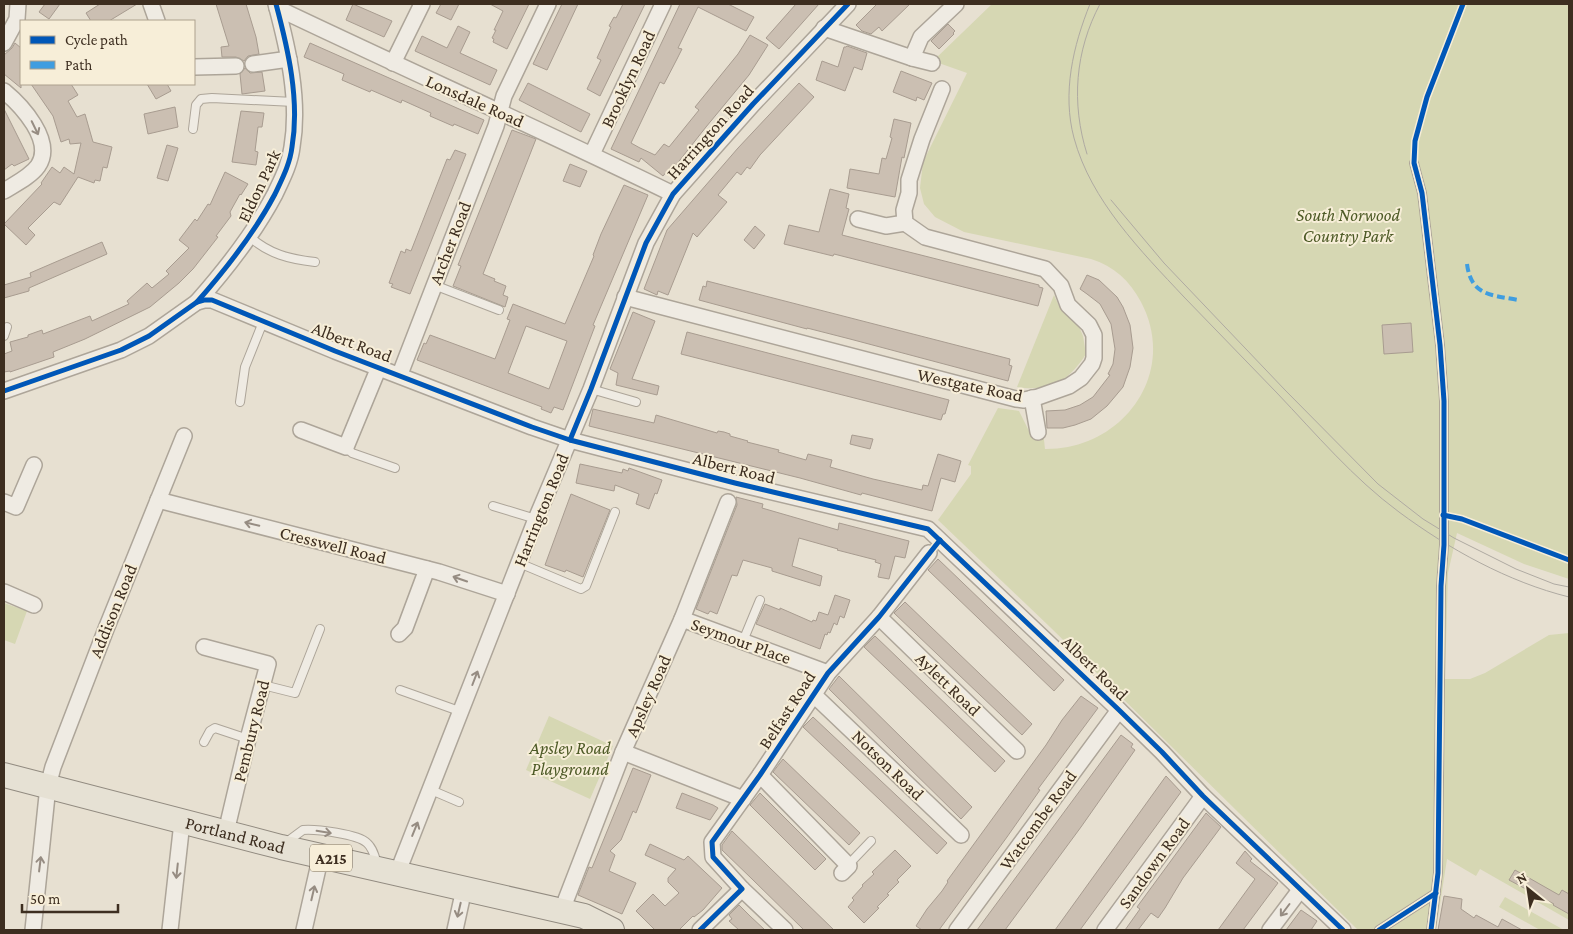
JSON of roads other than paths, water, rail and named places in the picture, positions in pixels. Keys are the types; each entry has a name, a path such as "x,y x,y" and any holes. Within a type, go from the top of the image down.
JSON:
{"main road":[{"name":"Portland Road","path":"4,775 182,822 388,872 562,910 584,916 603,928"}],"street":[{"path":"4,43 17,19 18,4"},
{"path":"151,4 157,20"},
{"path":"393,63 422,4"},
{"name":"Archer Road","path":"400,374 500,112 504,96 548,4"},
{"name":"Brooklyn Road","path":"592,154 663,4"},
{"name":"Harrington Road","path":"388,872 431,790 536,519 591,389 646,243 673,194 753,104 848,4"},
{"path":"912,58 921,36 956,4"},
{"name":"Lonsdale Road","path":"277,6 393,63 592,154 673,194"},
{"name":"Eldon Park","path":"197,302 226,270 250,236 270,202 288,163 293,145 294,102 289,59 277,6"},
{"path":"824,28 932,63"},
{"path":"254,64 289,59"},
{"path":"195,67 236,66"},
{"path":"858,219 886,226 905,223 904,210 909,193 909,180 922,139 942,89"},
{"path":"4,90 31,120 40,139 42,151 41,161 34,170 4,191"},
{"name":"Westgate Road","path":"625,297 1016,399 1032,398 1076,382 1086,372 1094,358 1094,335 1088,324 1068,305 1061,286 1045,269 925,237 905,223"},
{"name":"Albert Road","path":"197,302 212,300 263,322 570,440 735,483 928,529 1119,710 1203,796 1343,930"},
{"path":"4,391 121,350 149,336 197,302"},
{"path":"301,430 346,447 379,367"},
{"path":"1032,398 1038,432"},
{"name":"Addison Road","path":"33,930 48,786 53,766 184,436"},
{"path":"4,502 16,507 34,464"},
{"name":"Cresswell Road","path":"158,500 428,569 507,594"},
{"name":"Apsley Road","path":"562,910 622,752 682,619 728,502"},
{"name":"Belfast Road","path":"742,889 712,857 712,842 760,775 828,673 879,617 929,553"},
{"path":"399,634 405,628 428,569"},
{"path":"4,592 34,605"},
{"name":"Aylett Road","path":"879,617 1017,751"},
{"name":"Seymour Place","path":"682,619 828,673"},
{"name":"Pembury Road","path":"204,647 268,664 226,832"},
{"name":"Notson Road","path":"814,695 961,834"},
{"name":"Watcombe Road","path":"957,930 1119,710"},
{"path":"622,752 743,799"},
{"path":"760,775 845,869"},
{"name":"Sandown Road","path":"1104,930 1203,796"},
{"path":"170,930 182,822"},
{"path":"304,930 322,855"},
{"path":"455,930 464,889"},
{"path":"700,930 742,889 785,930"},
{"path":"1270,930 1300,890"}],"lane":[{"path":"193,129 196,105 201,99 294,102"},
{"path":"1414,163 1424,210 1440,346 1444,401 1444,545 1441,586 1438,873 1431,930"},
{"path":"250,236 262,247 276,254 296,260 315,262"},
{"path":"434,284 499,310"},
{"path":"240,402 245,367 263,322"},
{"path":"4,336 7,327"},
{"path":"591,389 636,402"},
{"path":"346,447 352,453 395,468"},
{"path":"493,506 536,519"},
{"path":"519,563 581,589 586,586 614,512"},
{"path":"743,641 760,600"},
{"path":"263,685 295,693 320,629"},
{"path":"400,690 462,712"},
{"path":"204,742 210,731 215,728 248,739"},
{"path":"431,790 459,802"},
{"path":"281,846 303,830 350,835 360,838 370,846 388,872"},
{"path":"845,869 871,841"},
{"path":"1379,930 1436,894"}],"tram line":[{"path":"1090,4 1074,53 1071,70 1069,87 1071,121 1074,138 1092,183 1119,224 1151,262 1335,455 1382,499 1418,526 1480,563 1524,583 1569,597"},
{"path":"1087,154 1079,116 1078,78 1085,40 1100,4"},
{"path":"1111,200 1164,263 1378,484 1423,519 1454,538 1516,569 1554,584 1569,587"}],"park label":[{"name":"South Norwood Country Park","path":"1348,225"},
{"name":"Apsley Road Playground","path":"570,758"}]}
